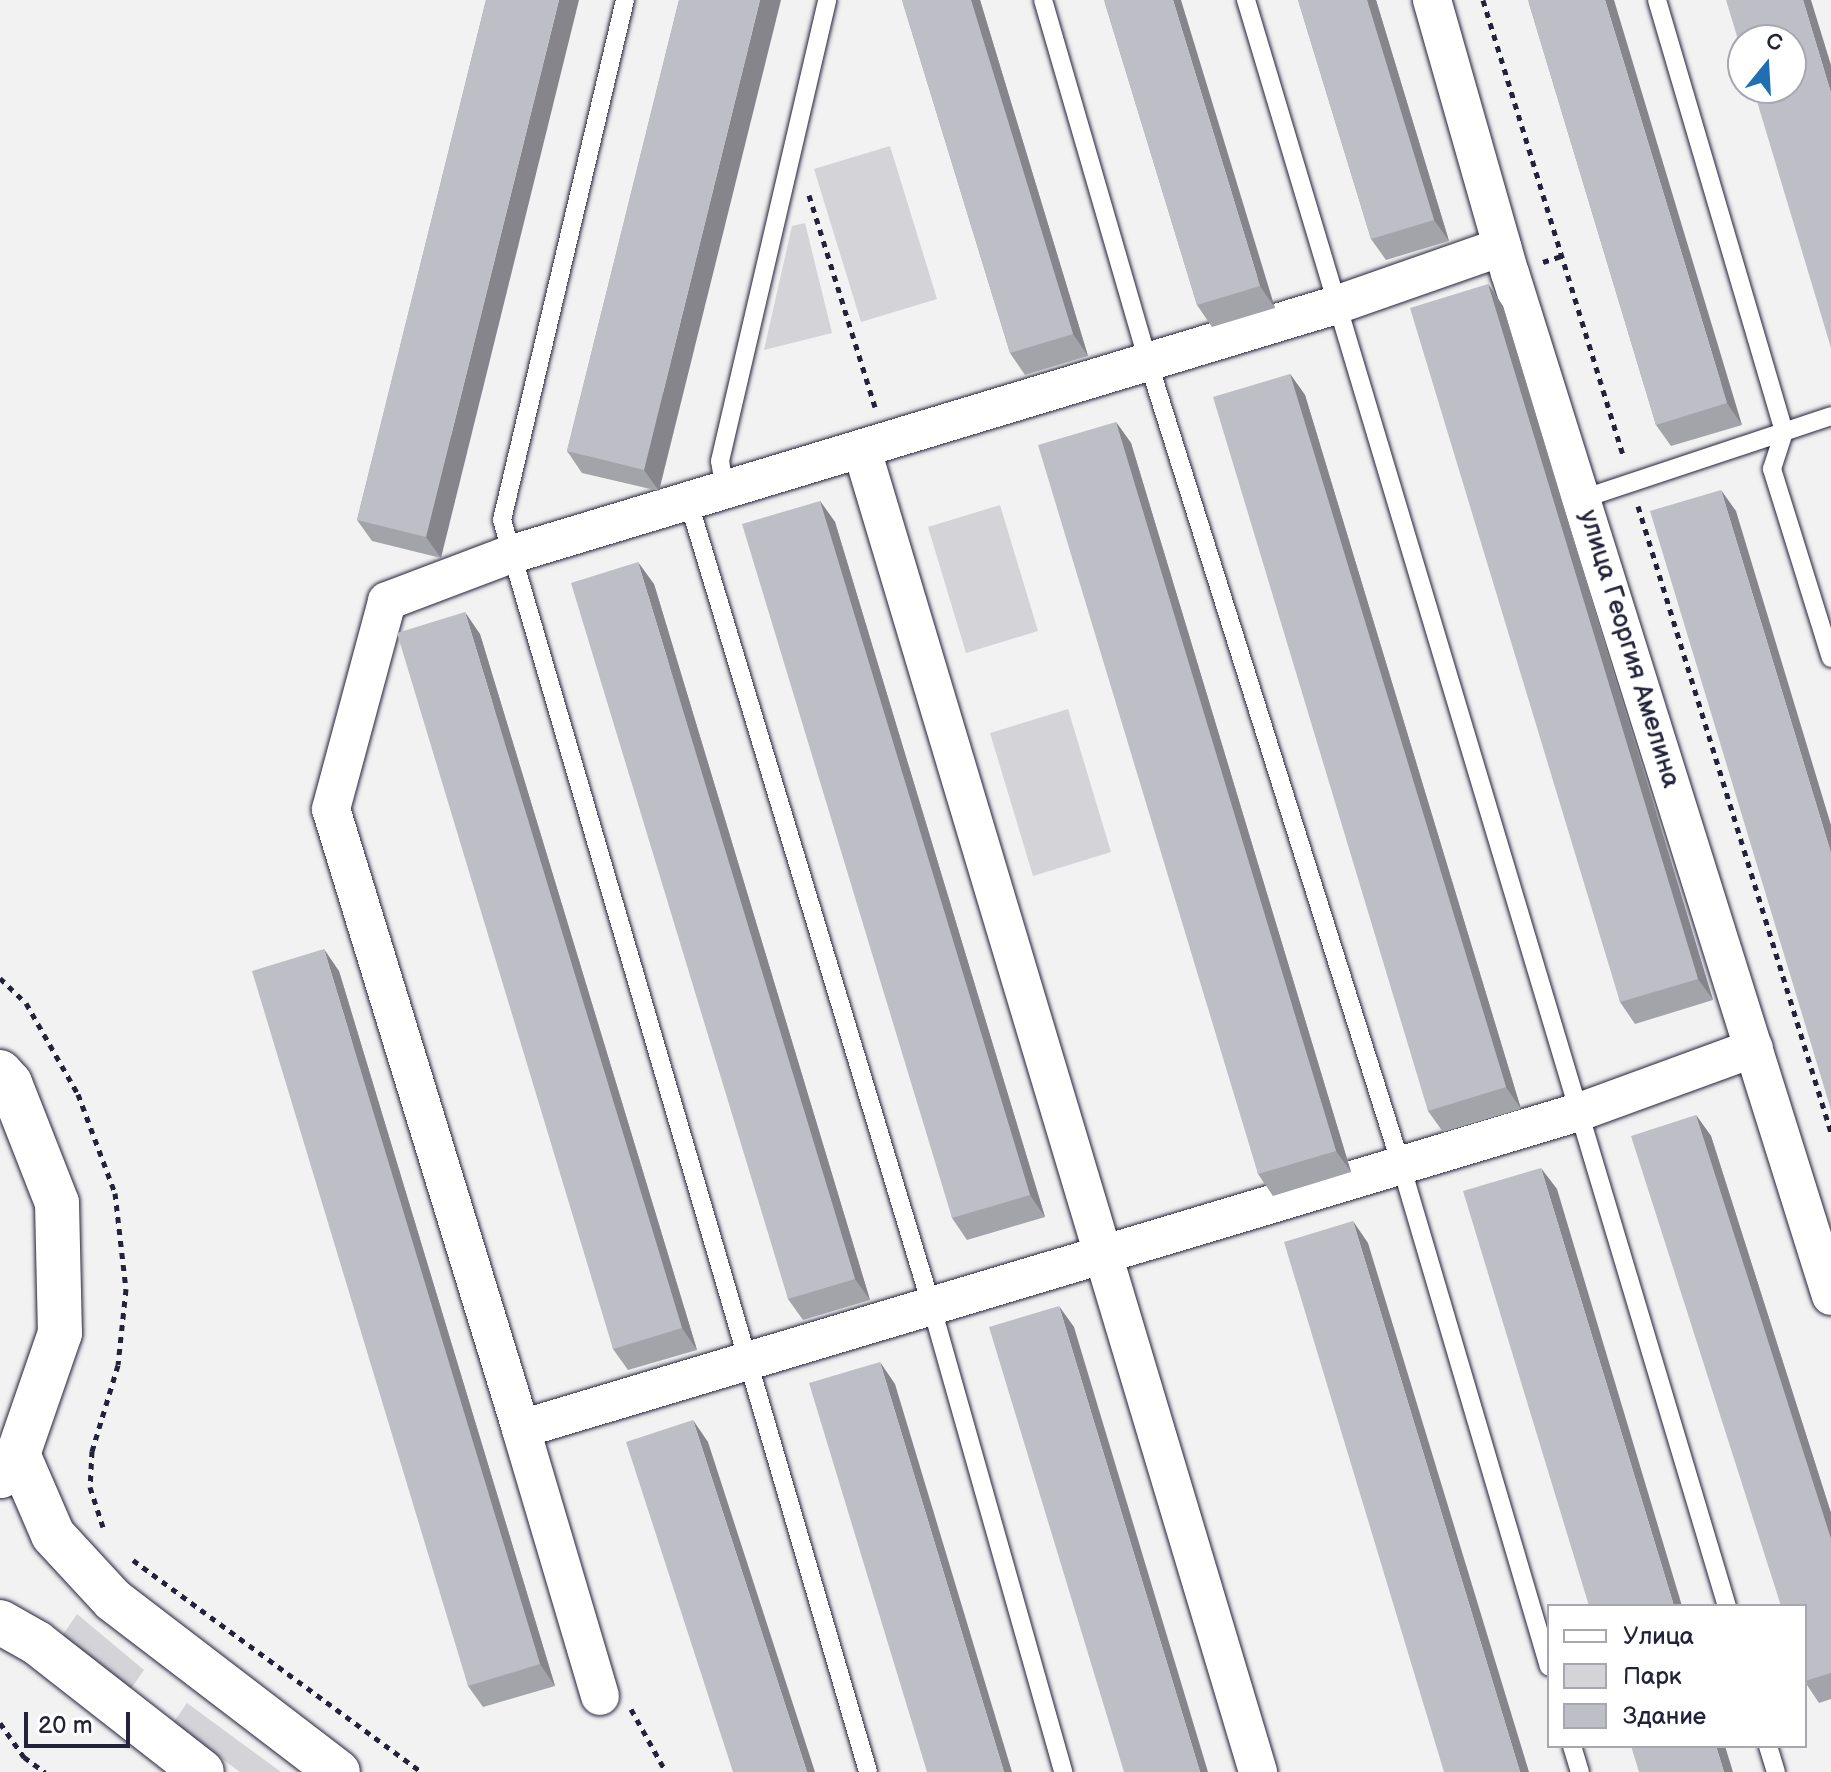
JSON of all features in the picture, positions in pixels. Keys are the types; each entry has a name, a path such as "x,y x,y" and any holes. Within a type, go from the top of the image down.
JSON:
{"main road":[{"path":"0,1072 10,1083 57,1203 60,1333 9,1466 53,1535 113,1600 338,1772"},
{"path":"0,1622 37,1643 202,1772"}],"street":[{"name":"улица Георгия Амелина","path":"1432,0 1502,247 1831,1296"},
{"path":"598,1690 331,809 387,601 509,555 1336,305 1502,247"},
{"path":"874,446 1102,1257 1258,1772"},
{"path":"521,1429 1582,1111 1754,1048"}],"lane":[{"path":"625,0 502,520 509,555 868,1772"},
{"path":"725,492 720,461 827,0"},
{"path":"1043,0 1148,361 1401,1165 1547,1660"},
{"path":"1246,0 1582,1111 1726,1604"},
{"path":"1657,0 1784,432 1772,469 1831,658"},
{"path":"1582,499 1831,416"},
{"path":"689,503 932,1308 1063,1772"},
{"path":"1573,1748 1580,1772"},
{"path":"1769,1748 1776,1772"}],"path":[{"path":"1483,0 1831,1132"},
{"path":"790,159 805,180 874,446"},
{"path":"0,978 26,1003 78,1094 115,1193 126,1289 118,1365 92,1451 90,1487 107,1532"},
{"path":"121,1551 422,1772"},
{"path":"598,1690 615,1680 666,1772"},
{"path":"0,1723 24,1757 45,1772"}],"green space":[{"path":"890,146 937,299 861,322 814,169"},
{"path":"805,223 832,333 764,350 792,226"},
{"path":"1000,505 1038,631 966,653 928,527"},
{"path":"1068,709 1111,852 1033,876 990,733"},
{"path":"77,1614 144,1670 130,1690 60,1639"},
{"path":"187,1703 281,1772 240,1772 173,1723"}],"building":[{"path":"486,0 559,0 426,537 357,520"},
{"path":"679,0 760,0 644,470 567,451"},
{"path":"902,0 971,0 1073,334 1010,353"},
{"path":"1104,0 1173,0 1260,286 1197,305"},
{"path":"1298,0 1367,0 1434,220 1371,239"},
{"path":"1528,0 1605,0 1727,403 1656,425"},
{"path":"1726,0 1803,0 1831,93 1831,348 1758,104 1807,104 1807,24 1733,24"},
{"path":"1488,284 1698,979 1620,1002 1410,308"},
{"path":"1290,374 1506,1087 1428,1111 1213,397"},
{"path":"1116,422 1336,1151 1258,1174 1038,445"},
{"path":"1721,490 1831,853 1831,1110 1650,511"},
{"path":"820,501 1030,1195 952,1218 742,524"},
{"path":"638,562 855,1279 788,1299 571,583"},
{"path":"465,612 682,1328 613,1349 397,633"},
{"path":"324,949 540,1664 468,1686 252,971"},
{"path":"1696,1115 1831,1539 1831,1673 1807,1680 1807,1604 1780,1604 1631,1136"},
{"path":"1541,1168 1673,1604 1588,1604 1463,1191"},
{"path":"1353,1221 1520,1772 1444,1772 1284,1242"},
{"path":"1059,1306 1200,1772 1124,1772 989,1327"},
{"path":"880,1362 1004,1772 927,1772 809,1383"},
{"path":"693,1420 807,1772 733,1772 626,1442"},
{"path":"1632,1748 1717,1748 1724,1772 1639,1772"}]}
